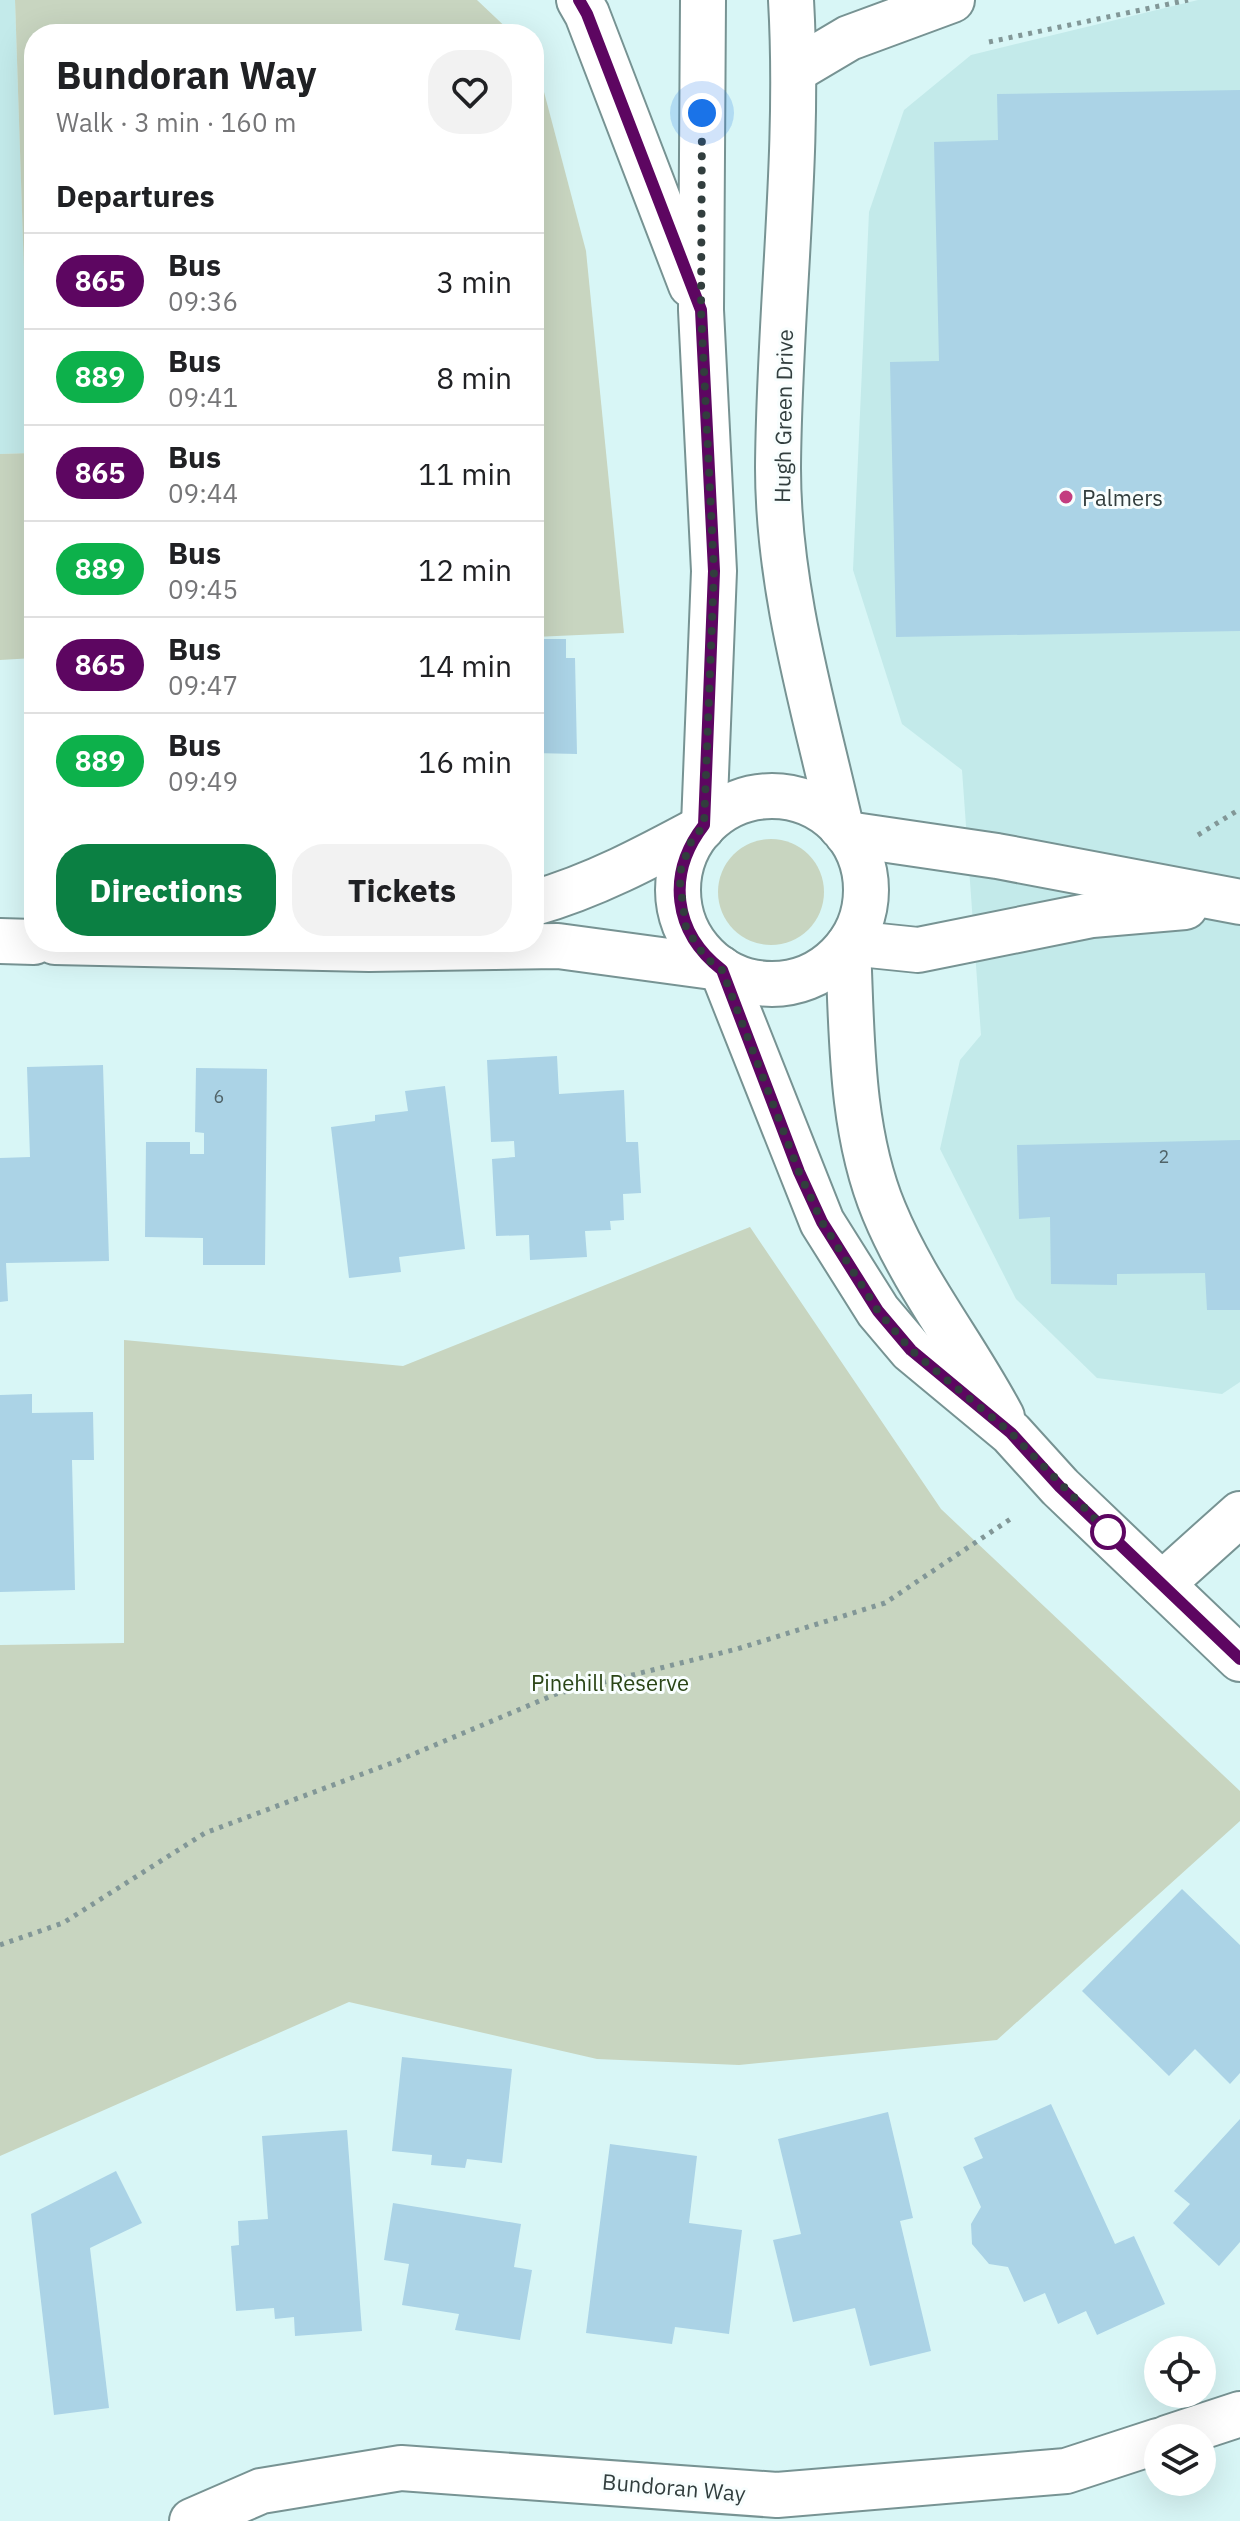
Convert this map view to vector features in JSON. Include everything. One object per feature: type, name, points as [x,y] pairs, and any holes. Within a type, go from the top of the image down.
[{"type":"main road","points":[[579,0],[701,310]]},
{"type":"main road","points":[[703,0],[701,310],[714,571],[703,826],[691,842],[679,875],[681,910],[695,943],[721,969],[799,1172],[822,1222],[852,1271],[911,1350],[1011,1433],[1060,1487],[1240,1659]]},
{"type":"main road","name":"Hugh Green Drive","points":[[791,0],[795,70],[778,470],[783,558],[785,587],[844,830]]},
{"type":"main road","points":[[795,70],[849,38],[952,0]]},
{"type":"main road","points":[[544,900],[572,892],[640,862],[703,826],[732,805],[782,797],[814,806],[844,830],[861,860],[866,888],[862,917],[849,945],[825,968],[782,984],[751,981],[721,969],[544,946]]},
{"type":"main road","points":[[844,830],[1238,902]]},
{"type":"main road","points":[[849,945],[918,950],[1092,915],[1238,902]]},
{"type":"main road","points":[[0,941],[24,942]]},
{"type":"main road","points":[[849,945],[854,1067],[861,1123],[883,1208],[905,1256],[981,1376],[1011,1433]]},
{"type":"main road","points":[[1162,1584],[1240,1514]]},
{"type":"main road","points":[[1210,2424],[1240,2414]]},
{"type":"main road","name":"Bundoran Way","points":[[192,2521],[261,2491],[401,2468],[777,2495],[1066,2471],[1144,2446]]},
{"type":"path","points":[[980,45],[1188,0]]},
{"type":"path","points":[[1198,835],[1240,809]]},
{"type":"path","points":[[0,1945],[63,1923],[205,1833],[397,1761],[556,1694],[737,1649],[885,1603],[1060,1487]]},
{"type":"shaded area","points":[[0,0],[15,0],[24,272],[24,453],[0,454]]},
{"type":"shaded area","points":[[1198,0],[1240,0],[1240,1382],[1222,1394],[1097,1378],[1016,1299],[940,1149],[960,1060],[981,1035],[962,770],[902,724],[853,570],[869,212],[904,110],[971,55]]},
{"type":"green space","points":[[15,0],[477,0],[502,24],[24,24],[24,272]]},
{"type":"green space","points":[[544,92],[586,251],[624,633],[544,637]]},
{"type":"green space","points":[[24,453],[24,659],[0,660],[0,454]]},
{"type":"green space","points":[[771,839],[791,843],[809,854],[820,872],[824,892],[820,912],[809,930],[791,941],[771,945],[751,941],[733,930],[722,912],[718,892],[722,872],[733,854],[751,843]]},
{"type":"green space","name":"Pinehill Reserve","points":[[750,1227],[941,1509],[1240,1791],[1240,1821],[997,2040],[739,2065],[597,2059],[349,2002],[0,2156],[0,1645],[124,1643],[124,1340],[403,1366]]},
{"type":"building","name":"Palmers","points":[[1240,90],[1240,631],[896,637],[890,362],[939,361],[934,142],[998,140],[997,94]]},
{"type":"building","points":[[544,639],[566,639],[566,658],[575,658],[577,754],[544,753]]},
{"type":"building","points":[[557,1056],[559,1094],[624,1090],[626,1142],[638,1142],[641,1193],[623,1194],[624,1220],[610,1221],[611,1230],[585,1231],[587,1257],[530,1260],[529,1235],[496,1236],[492,1159],[515,1157],[514,1141],[491,1142],[487,1060]]},
{"type":"building","points":[[103,1065],[109,1261],[6,1263],[8,1301],[0,1302],[0,1158],[30,1157],[27,1067]]},
{"type":"building","points":[[196,1068],[267,1069],[265,1265],[203,1265],[203,1238],[145,1237],[146,1142],[190,1142],[190,1154],[204,1154],[204,1133],[195,1132]]},
{"type":"building","points":[[445,1086],[465,1249],[399,1257],[401,1272],[349,1278],[331,1127],[375,1121],[375,1115],[408,1111],[405,1091]]},
{"type":"building","points":[[1240,1140],[1240,1310],[1207,1310],[1205,1273],[1117,1274],[1117,1285],[1051,1284],[1050,1217],[1019,1219],[1017,1145]]},
{"type":"building","points":[[32,1394],[32,1413],[93,1412],[94,1460],[72,1460],[75,1590],[0,1592],[0,1395]]},
{"type":"building","points":[[1182,1889],[1240,1945],[1240,2073],[1230,2084],[1195,2049],[1169,2076],[1082,1991]]},
{"type":"building","points":[[402,2057],[512,2069],[502,2163],[467,2159],[465,2168],[431,2165],[432,2155],[392,2151]]},
{"type":"building","points":[[1051,2104],[1115,2244],[1134,2236],[1165,2304],[1097,2335],[1086,2311],[1058,2324],[1045,2293],[1024,2302],[1008,2267],[989,2264],[972,2244],[971,2224],[981,2207],[963,2167],[983,2158],[974,2138]]},
{"type":"building","points":[[888,2112],[913,2218],[900,2221],[931,2351],[870,2366],[855,2308],[793,2322],[773,2240],[801,2234],[778,2139]]},
{"type":"building","points":[[1240,2119],[1240,2242],[1219,2266],[1173,2223],[1190,2204],[1174,2191]]},
{"type":"building","points":[[347,2130],[362,2331],[295,2336],[294,2317],[275,2319],[274,2308],[236,2311],[231,2246],[239,2245],[238,2221],[268,2219],[262,2136]]},
{"type":"building","points":[[610,2144],[697,2156],[689,2223],[742,2230],[729,2334],[675,2327],[672,2344],[586,2333]]},
{"type":"building","points":[[116,2171],[142,2223],[90,2248],[109,2408],[54,2415],[31,2214]]},
{"type":"building","points":[[393,2203],[521,2224],[514,2267],[532,2270],[520,2340],[455,2330],[459,2314],[402,2305],[409,2264],[384,2260]]},
{"type":"bus line","name":"865","points":[[579,0],[701,310],[714,571],[704,825],[691,842],[679,875],[681,910],[686,928],[705,957],[722,970],[799,1172],[822,1222],[878,1311],[911,1350],[953,1388],[1011,1433],[1060,1487],[1240,1659]]},
{"type":"place","name":"Palmers","points":[[1066,497]]},
{"type":"route","points":[[702,113],[701,310],[714,571],[704,825],[691,842],[679,875],[681,910],[686,928],[705,957],[722,970],[799,1172],[822,1222],[878,1311],[911,1350],[953,1388],[1011,1433],[1060,1487],[1108,1532]]}]
